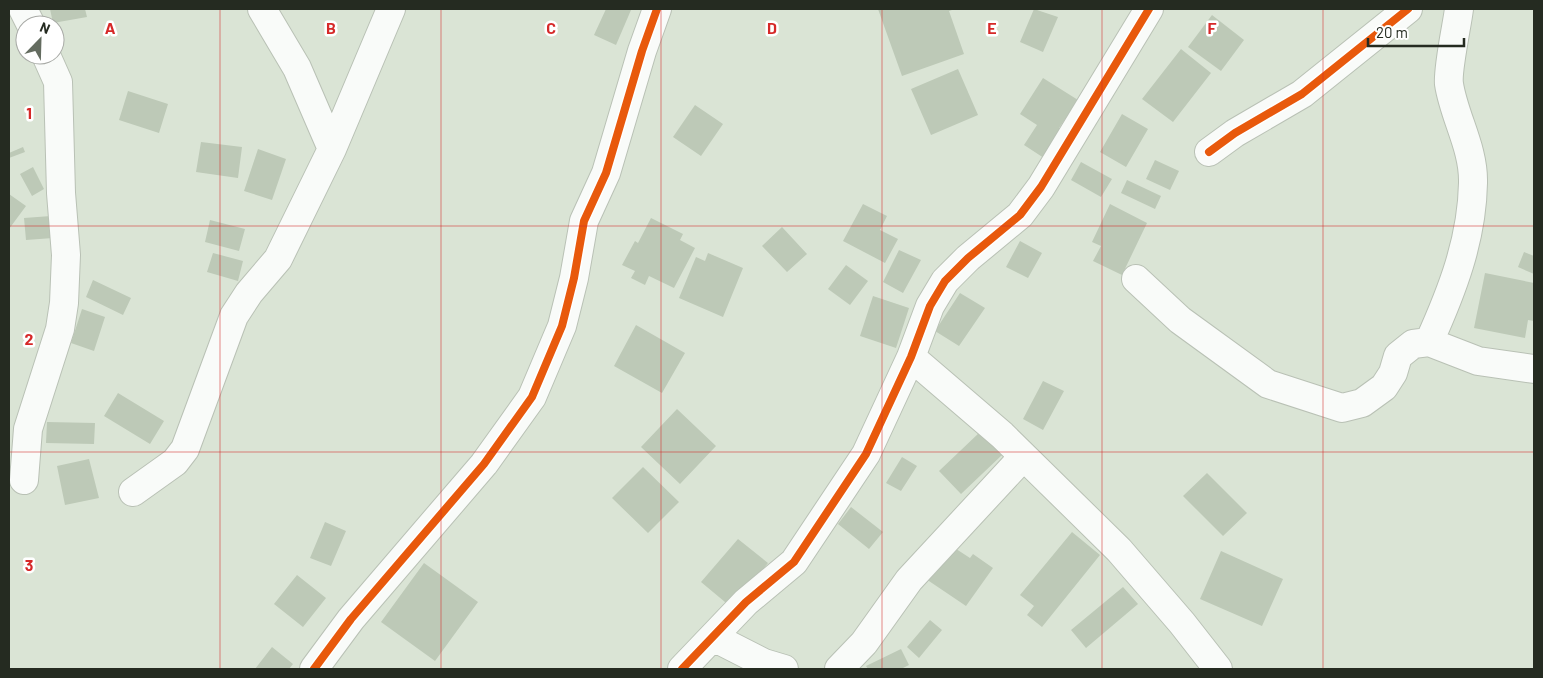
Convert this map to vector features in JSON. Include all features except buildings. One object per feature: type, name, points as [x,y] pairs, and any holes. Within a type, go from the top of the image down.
[{"type":"street","points":[[262,9],[297,68],[332,149]]},
{"type":"street","points":[[133,492],[175,462],[185,449],[234,316],[249,293],[278,259],[332,149],[391,9]]},
{"type":"street","points":[[314,669],[351,619],[484,464],[532,397],[562,326],[574,278],[584,221],[606,172],[657,9]]},
{"type":"street","points":[[682,669],[746,602],[794,562],[866,454],[911,357],[930,306],[945,281],[974,252],[1020,215],[1041,187],[1149,9]]},
{"type":"street","points":[[1209,152],[1235,134],[1302,94],[1408,9]]},
{"type":"street","points":[[1429,342],[1452,289],[1468,239],[1474,181],[1464,133],[1448,82],[1460,9]]},
{"type":"street","points":[[24,480],[28,429],[60,329],[64,303],[66,255],[61,193],[58,82],[50,65]]},
{"type":"street","points":[[1136,279],[1180,320],[1268,384],[1342,408],[1362,403],[1384,387],[1393,373],[1398,356],[1413,344],[1429,342],[1478,361],[1534,369]]},
{"type":"street","points":[[911,357],[1002,434],[1023,457],[1119,550],[1182,622],[1218,669]]},
{"type":"street","points":[[839,669],[864,643],[909,580],[1023,457]]},
{"type":"street","points":[[713,637],[764,663],[784,669]]},
{"type":"cycle path","points":[[314,669],[351,619],[484,464],[532,397],[562,326],[574,278],[584,221],[606,173],[642,51],[657,9]]},
{"type":"cycle path","points":[[682,669],[746,602],[794,562],[866,454],[911,357],[930,306],[945,281],[968,258],[1020,215],[1041,187],[1149,9]]},
{"type":"cycle path","points":[[1209,152],[1235,133],[1302,94],[1408,9]]}]
